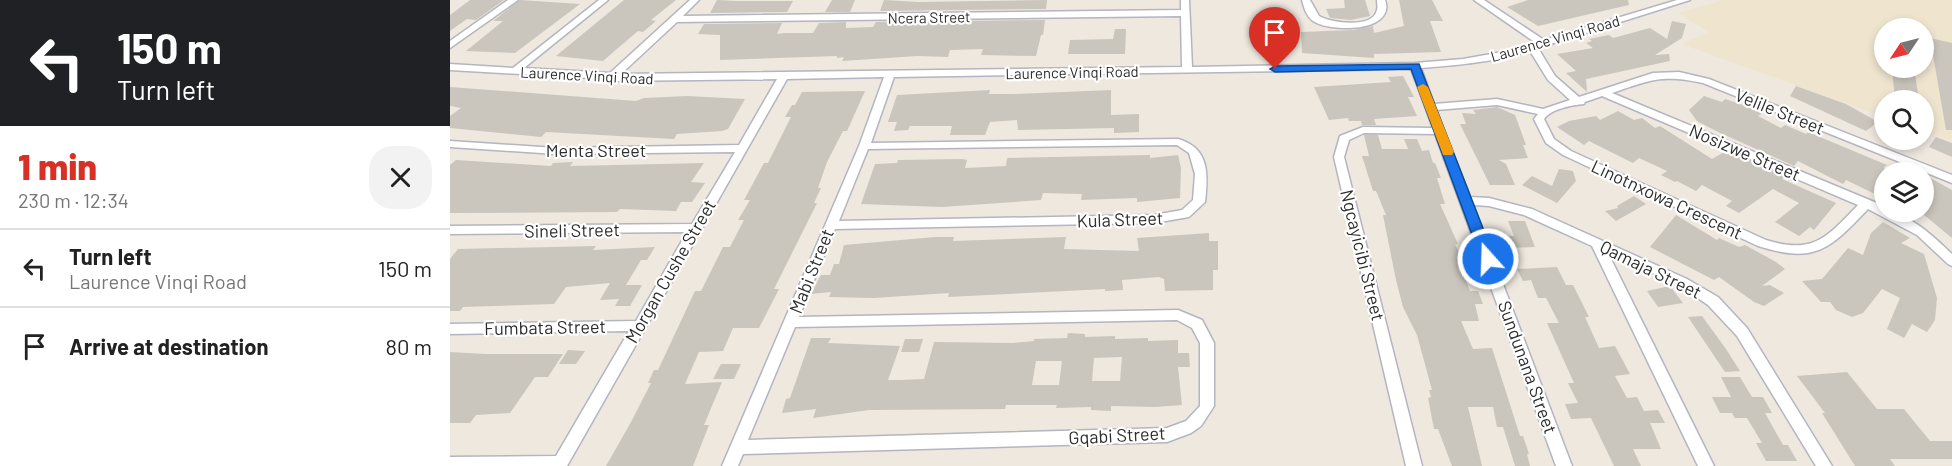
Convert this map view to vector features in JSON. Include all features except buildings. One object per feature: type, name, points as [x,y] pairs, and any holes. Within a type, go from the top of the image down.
[{"type":"street","points":[[450,45],[514,0]]},
{"type":"street","points":[[514,72],[604,0]]},
{"type":"street","points":[[611,78],[695,0]]},
{"type":"street","points":[[1185,0],[1187,70]]},
{"type":"street","points":[[1306,0],[1308,8],[1318,20],[1333,24],[1358,24],[1375,21],[1380,17],[1383,7],[1381,0]]},
{"type":"street","points":[[1481,2],[1497,0]]},
{"type":"street","name":"Laurence Vinqi Road","points":[[450,67],[611,78],[1415,66],[1463,62],[1537,45],[1686,0]]},
{"type":"street","points":[[1481,2],[1537,45],[1550,76],[1566,93],[1580,102]]},
{"type":"street","name":"Ncera Street","points":[[674,20],[1185,13]]},
{"type":"street","name":"Sundunana Street","points":[[1415,66],[1564,466]]},
{"type":"street","name":"Mabi Street","points":[[730,466],[864,146],[890,75]]},
{"type":"street","name":"Velile Street","points":[[1606,94],[1660,75],[1695,78],[1952,179]]},
{"type":"street","name":"Morgan Cushe Street","points":[[560,464],[783,77]]},
{"type":"street","points":[[1431,107],[1497,102],[1544,112],[1606,94]]},
{"type":"street","name":"Nosizwe Street","points":[[1606,94],[1874,207]]},
{"type":"street","name":"Linotnxowa Crescent","points":[[1544,112],[1539,119],[1545,134],[1567,153],[1781,250],[1796,252],[1814,249],[1838,233],[1867,204]]},
{"type":"street","name":"Ngcayicibi Street","points":[[1414,466],[1339,157],[1344,138],[1357,131],[1439,131]]},
{"type":"street","name":"Kula Street","points":[[830,225],[1154,219],[1185,214],[1199,202],[1198,156],[1192,147],[1178,142],[864,146]]},
{"type":"street","name":"Menta Street","points":[[450,144],[565,151],[741,148]]},
{"type":"street","name":"Qamaja Street","points":[[1467,201],[1489,202],[1528,212],[1683,282],[1713,301],[1731,318],[1824,466]]},
{"type":"street","name":"Nosizwe Street","points":[[1903,222],[1921,232],[1952,261]]},
{"type":"street","name":"Sineli Street","points":[[450,230],[695,228]]},
{"type":"street","points":[[1596,242],[1706,466]]},
{"type":"street","name":"Gqabi Street","points":[[738,447],[1167,435],[1190,427],[1204,414],[1207,406],[1207,343],[1197,324],[1178,315],[791,322]]},
{"type":"street","name":"Fumbata Street","points":[[450,329],[639,326]]},
{"type":"street","points":[[450,464],[560,464]]},
{"type":"shaded area","points":[[1724,0],[1952,0],[1952,141],[1934,134],[1934,90],[1874,90],[1874,113],[1681,44],[1708,32],[1678,13]]},
{"type":"slow traffic","points":[[1423,87],[1448,152]]},
{"type":"route","points":[[1275,69],[1415,66],[1488,259]]}]
